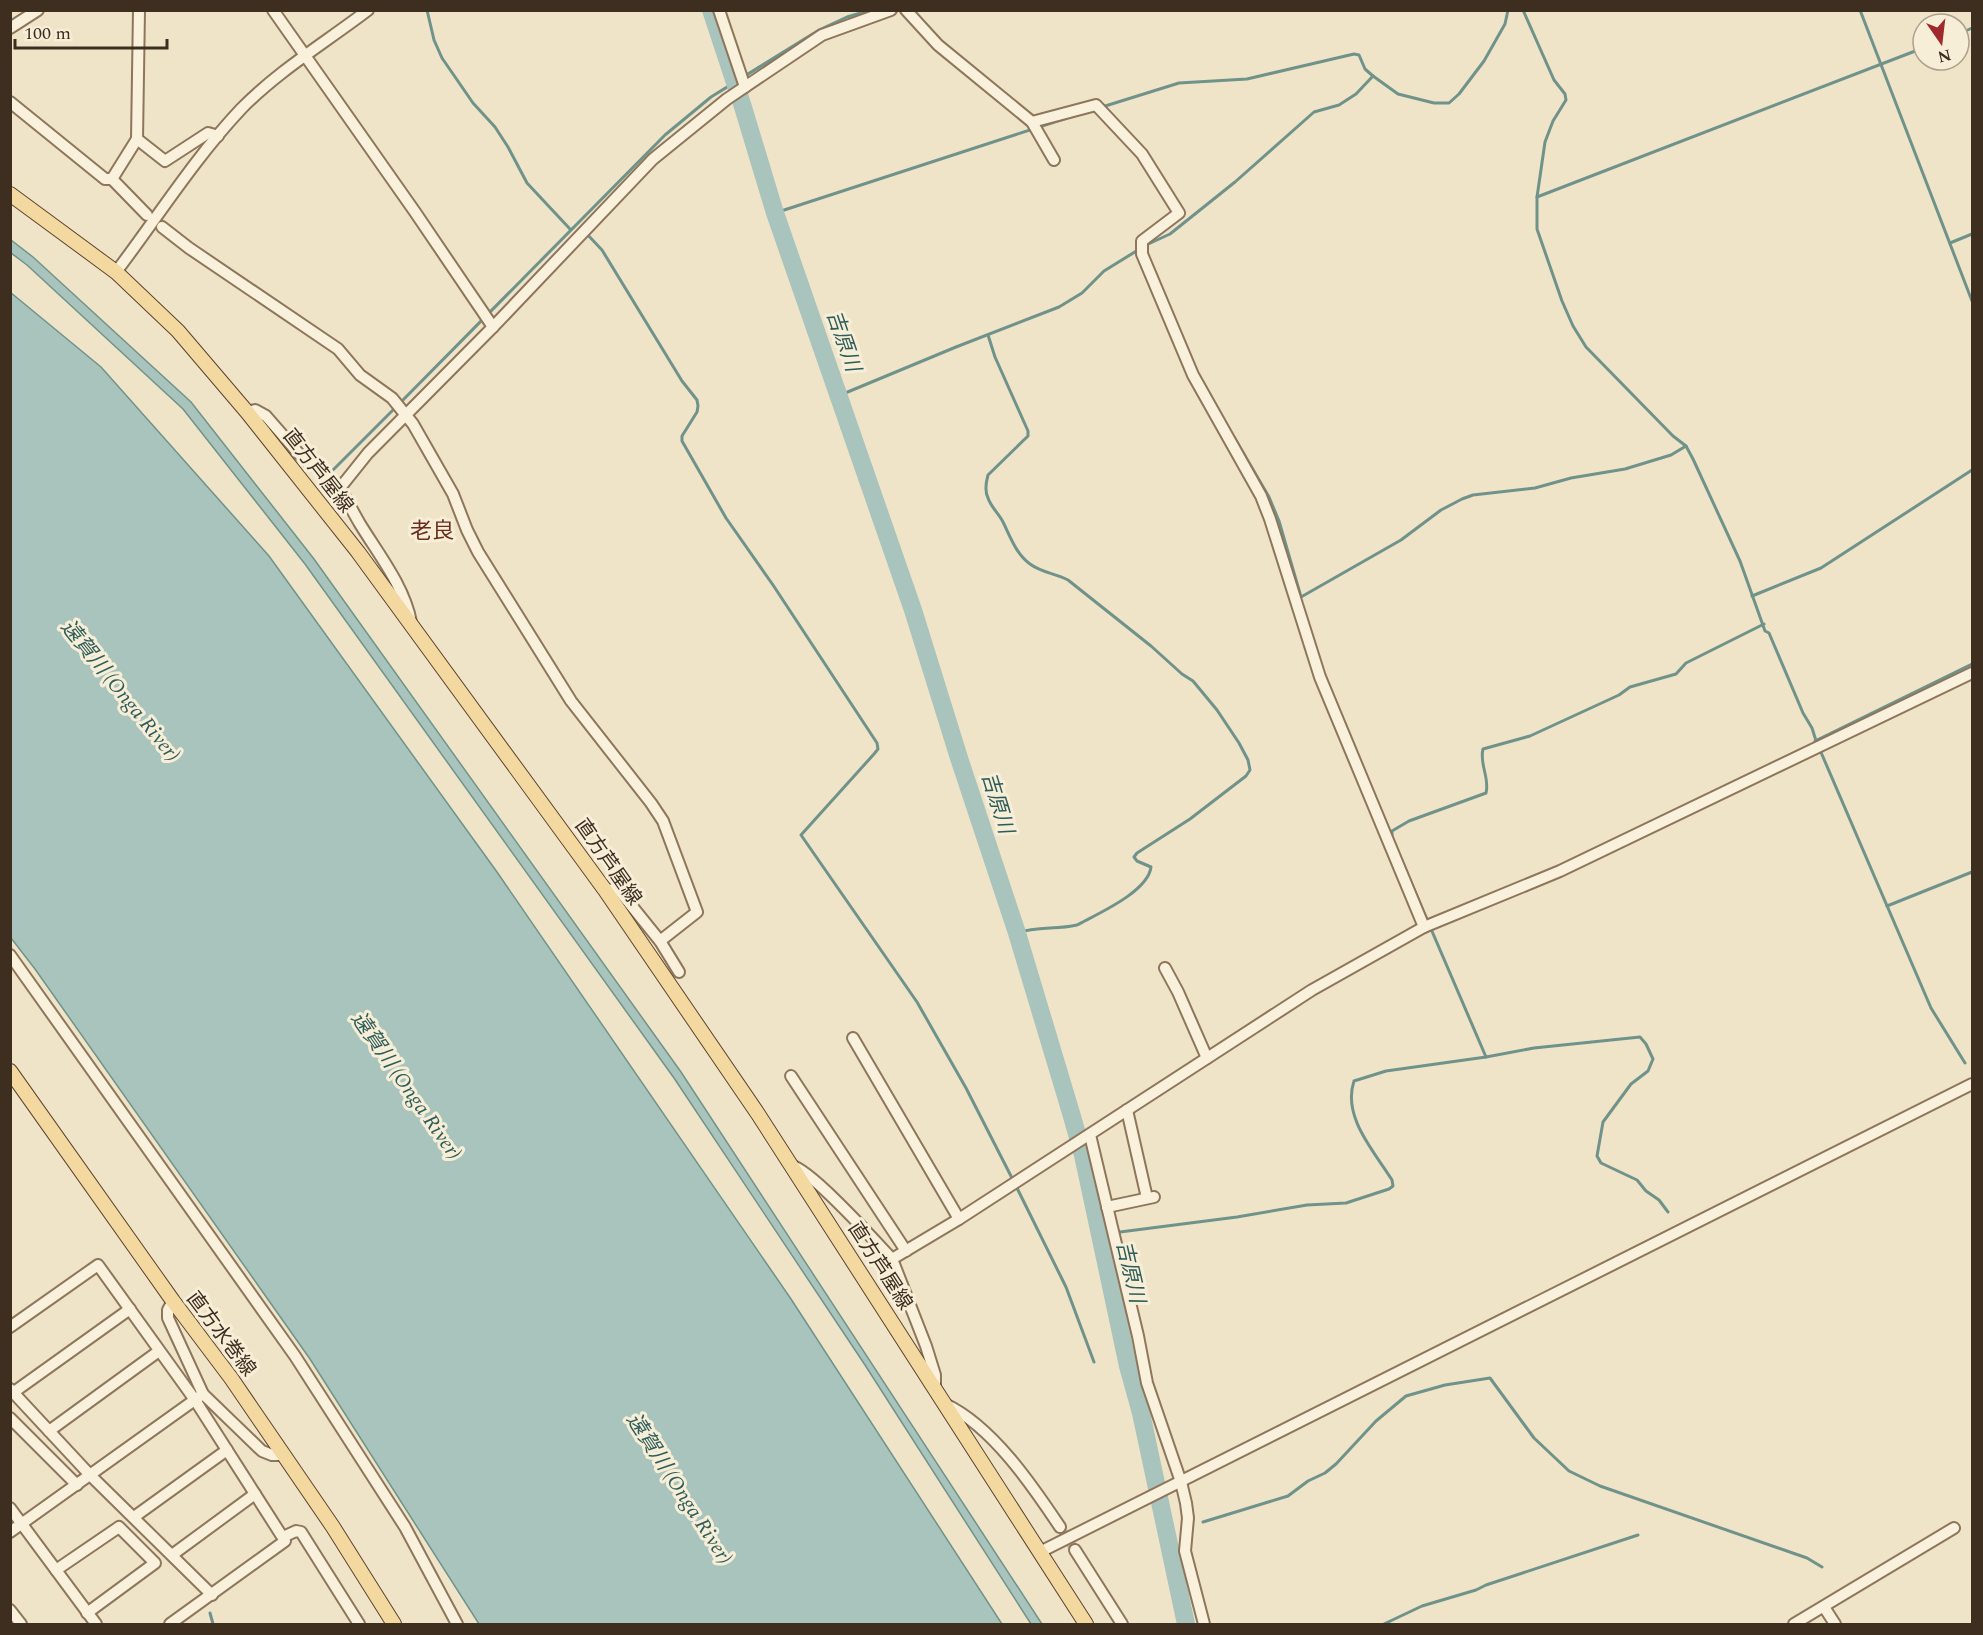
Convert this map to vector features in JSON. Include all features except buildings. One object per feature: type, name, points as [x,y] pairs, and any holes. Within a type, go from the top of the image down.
[{"type":"main road","name":"直方芦屋線","points":[[10,194],[116,272],[178,331],[247,412],[358,552],[605,890],[792,1166],[1086,1624]]},
{"type":"main road","name":"直方水巻線","points":[[10,1071],[173,1301],[231,1378],[333,1527],[394,1624]]},
{"type":"street","points":[[10,28],[38,10]]},
{"type":"street","points":[[112,179],[137,139],[139,10]]},
{"type":"street","points":[[273,10],[493,327]]},
{"type":"street","points":[[116,272],[188,173],[243,108],[271,82],[368,10]]},
{"type":"street","points":[[719,10],[745,87]]},
{"type":"street","points":[[340,488],[368,453],[406,413],[493,327],[653,159],[727,99],[822,35],[891,10]]},
{"type":"street","points":[[906,10],[938,45],[1032,122],[1054,160]]},
{"type":"street","points":[[10,102],[105,179],[112,179],[147,215]]},
{"type":"street","points":[[1032,122],[1096,105],[1142,154],[1179,213],[1143,241],[1142,254],[1193,375],[1223,426],[1267,511],[1320,677],[1424,927]]},
{"type":"street","points":[[137,139],[165,161],[208,133],[218,136]]},
{"type":"street","points":[[162,227],[189,248],[338,349],[360,375],[392,398],[406,413],[453,494],[478,552],[571,701],[663,821],[697,912],[660,941]]},
{"type":"street","points":[[247,412],[255,410],[266,416],[301,456],[321,470],[340,488],[360,525],[386,563],[408,608],[411,623]]},
{"type":"street","points":[[892,1259],[959,1219],[1312,990],[1424,927],[1560,871],[1972,673]]},
{"type":"street","points":[[605,890],[618,889],[660,941],[679,972]]},
{"type":"street","points":[[10,955],[295,1356],[405,1527],[457,1624]]},
{"type":"street","points":[[1165,968],[1207,1058]]},
{"type":"street","points":[[853,1038],[959,1219]]},
{"type":"street","points":[[791,1076],[906,1251]]},
{"type":"street","points":[[1040,1551],[1972,1084]]},
{"type":"street","points":[[1107,1207],[1150,1198],[1127,1110]]},
{"type":"street","points":[[1090,1135],[1138,1335],[1147,1383],[1188,1518],[1185,1551],[1204,1624]]},
{"type":"street","points":[[792,1166],[798,1167],[813,1180],[892,1259],[929,1356],[935,1375],[935,1388]]},
{"type":"street","points":[[10,1327],[98,1264],[159,1351],[199,1397],[262,1450],[272,1455],[283,1455]]},
{"type":"street","points":[[170,1624],[285,1541],[227,1450],[199,1397],[168,1318],[168,1310],[173,1301]]},
{"type":"street","points":[[130,1308],[12,1390],[90,1475],[212,1595]]},
{"type":"street","points":[[50,1431],[159,1351]]},
{"type":"street","points":[[10,1532],[199,1397]]},
{"type":"street","points":[[945,1404],[974,1421],[1017,1467],[1060,1527]]},
{"type":"street","points":[[10,1418],[77,1485]]},
{"type":"street","points":[[134,1518],[227,1450]]},
{"type":"street","points":[[172,1555],[255,1494]]},
{"type":"street","points":[[10,1508],[96,1624]]},
{"type":"street","points":[[56,1570],[119,1527],[154,1563],[87,1613]]},
{"type":"street","points":[[1794,1624],[1954,1528]]},
{"type":"street","points":[[283,1538],[296,1531],[301,1532],[359,1624]]},
{"type":"street","points":[[1075,1550],[1122,1624]]},
{"type":"street","points":[[1824,1607],[1835,1624]]},
{"type":"street","points":[[10,1611],[21,1624]]},
{"type":"water","points":[[11,240],[33,257],[191,402],[314,559],[681,1072],[1042,1624],[1031,1624],[865,1365],[674,1078],[305,564],[183,409],[27,265],[11,253]]},
{"type":"water","name":"遠賀川 (Onga River)","points":[[10,292],[101,367],[269,556],[497,872],[791,1299],[1002,1624],[479,1624],[310,1359],[11,938]]},
{"type":"waterway","points":[[427,10],[434,40],[442,58],[473,103],[495,127],[527,183],[570,229]]},
{"type":"waterway","name":"吉原川","points":[[711,10],[775,213],[913,610],[1017,933],[1071,1113],[1083,1155],[1186,1624]]},
{"type":"waterway","points":[[400,403],[665,135],[711,97],[819,30],[847,17],[871,10]]},
{"type":"waterway","points":[[1144,246],[1170,234],[1235,182],[1314,112],[1339,105],[1356,94],[1373,76],[1398,94],[1434,103],[1449,103],[1459,94],[1484,61],[1505,24],[1508,10]]},
{"type":"waterway","points":[[1523,10],[1554,80],[1565,94],[1566,100],[1553,121],[1545,142],[1537,197],[1537,229],[1562,301],[1573,326],[1586,347],[1673,436],[1686,446],[1740,561],[1765,631],[1769,633],[1817,744]]},
{"type":"waterway","points":[[1860,10],[1972,301]]},
{"type":"waterway","points":[[1537,197],[1911,53]]},
{"type":"waterway","points":[[1102,107],[1179,83],[1247,79],[1354,54],[1359,55],[1365,69],[1373,76]]},
{"type":"waterway","points":[[1039,127],[1067,118]]},
{"type":"waterway","points":[[775,213],[1033,129]]},
{"type":"waterway","points":[[586,233],[602,250],[682,381],[697,400],[697,412],[682,436],[682,441],[726,518],[877,743],[878,749],[874,754],[801,835],[917,1002],[966,1088],[1013,1180]]},
{"type":"waterway","points":[[1950,243],[1972,234]]},
{"type":"waterway","points":[[838,396],[1059,307],[1082,293],[1104,271],[1138,250]]},
{"type":"waterway","points":[[988,335],[995,357],[1028,431],[1028,436],[988,475],[986,484],[989,501],[1017,550],[1035,567],[1068,580],[1193,681],[1217,710],[1239,743],[1248,760],[1250,770],[1246,776],[1190,819],[1137,853],[1134,857],[1137,861],[1151,867],[1148,876],[1132,893],[1077,925],[1017,933]]},
{"type":"waterway","points":[[333,470],[396,407]]},
{"type":"waterway","points":[[1234,437],[1269,497],[1279,521],[1301,597],[1401,540],[1441,510],[1462,499],[1473,495],[1535,488],[1571,478],[1625,469],[1671,455],[1686,446]]},
{"type":"waterway","points":[[1752,596],[1821,568],[1972,470]]},
{"type":"waterway","points":[[1392,838],[1392,831],[1409,821],[1486,793],[1483,749],[1530,736],[1619,695],[1630,687],[1676,674],[1686,663],[1764,624]]},
{"type":"waterway","points":[[1815,741],[1972,664]]},
{"type":"waterway","points":[[1820,750],[1931,1008],[1965,1063]]},
{"type":"waterway","points":[[1404,866],[1486,1057]]},
{"type":"waterway","points":[[1887,906],[1972,872]]},
{"type":"waterway","points":[[1120,1232],[1237,1217],[1307,1205],[1346,1203],[1389,1189],[1393,1186],[1392,1180],[1362,1133],[1352,1108],[1351,1094],[1354,1081],[1386,1071],[1534,1048],[1640,1037],[1653,1059],[1648,1071],[1631,1084],[1603,1122],[1597,1156],[1601,1163],[1637,1180],[1646,1191],[1659,1200],[1668,1212]]},
{"type":"waterway","points":[[1016,1186],[1066,1287],[1094,1362]]},
{"type":"waterway","points":[[1203,1522],[1288,1496],[1336,1464],[1376,1421],[1406,1396],[1445,1385],[1490,1378],[1534,1438],[1569,1471],[1600,1486],[1807,1558],[1822,1567]]},
{"type":"waterway","name":"吉原川","points":[[1166,1533],[1173,1531]]},
{"type":"waterway","points":[[1384,1624],[1422,1606],[1638,1535]]},
{"type":"waterway","points":[[210,1613],[213,1624]]},
{"type":"tunnel","points":[[1060,1527],[1075,1550]]},
{"type":"district","name":"老良","points":[[432,531]]}]
